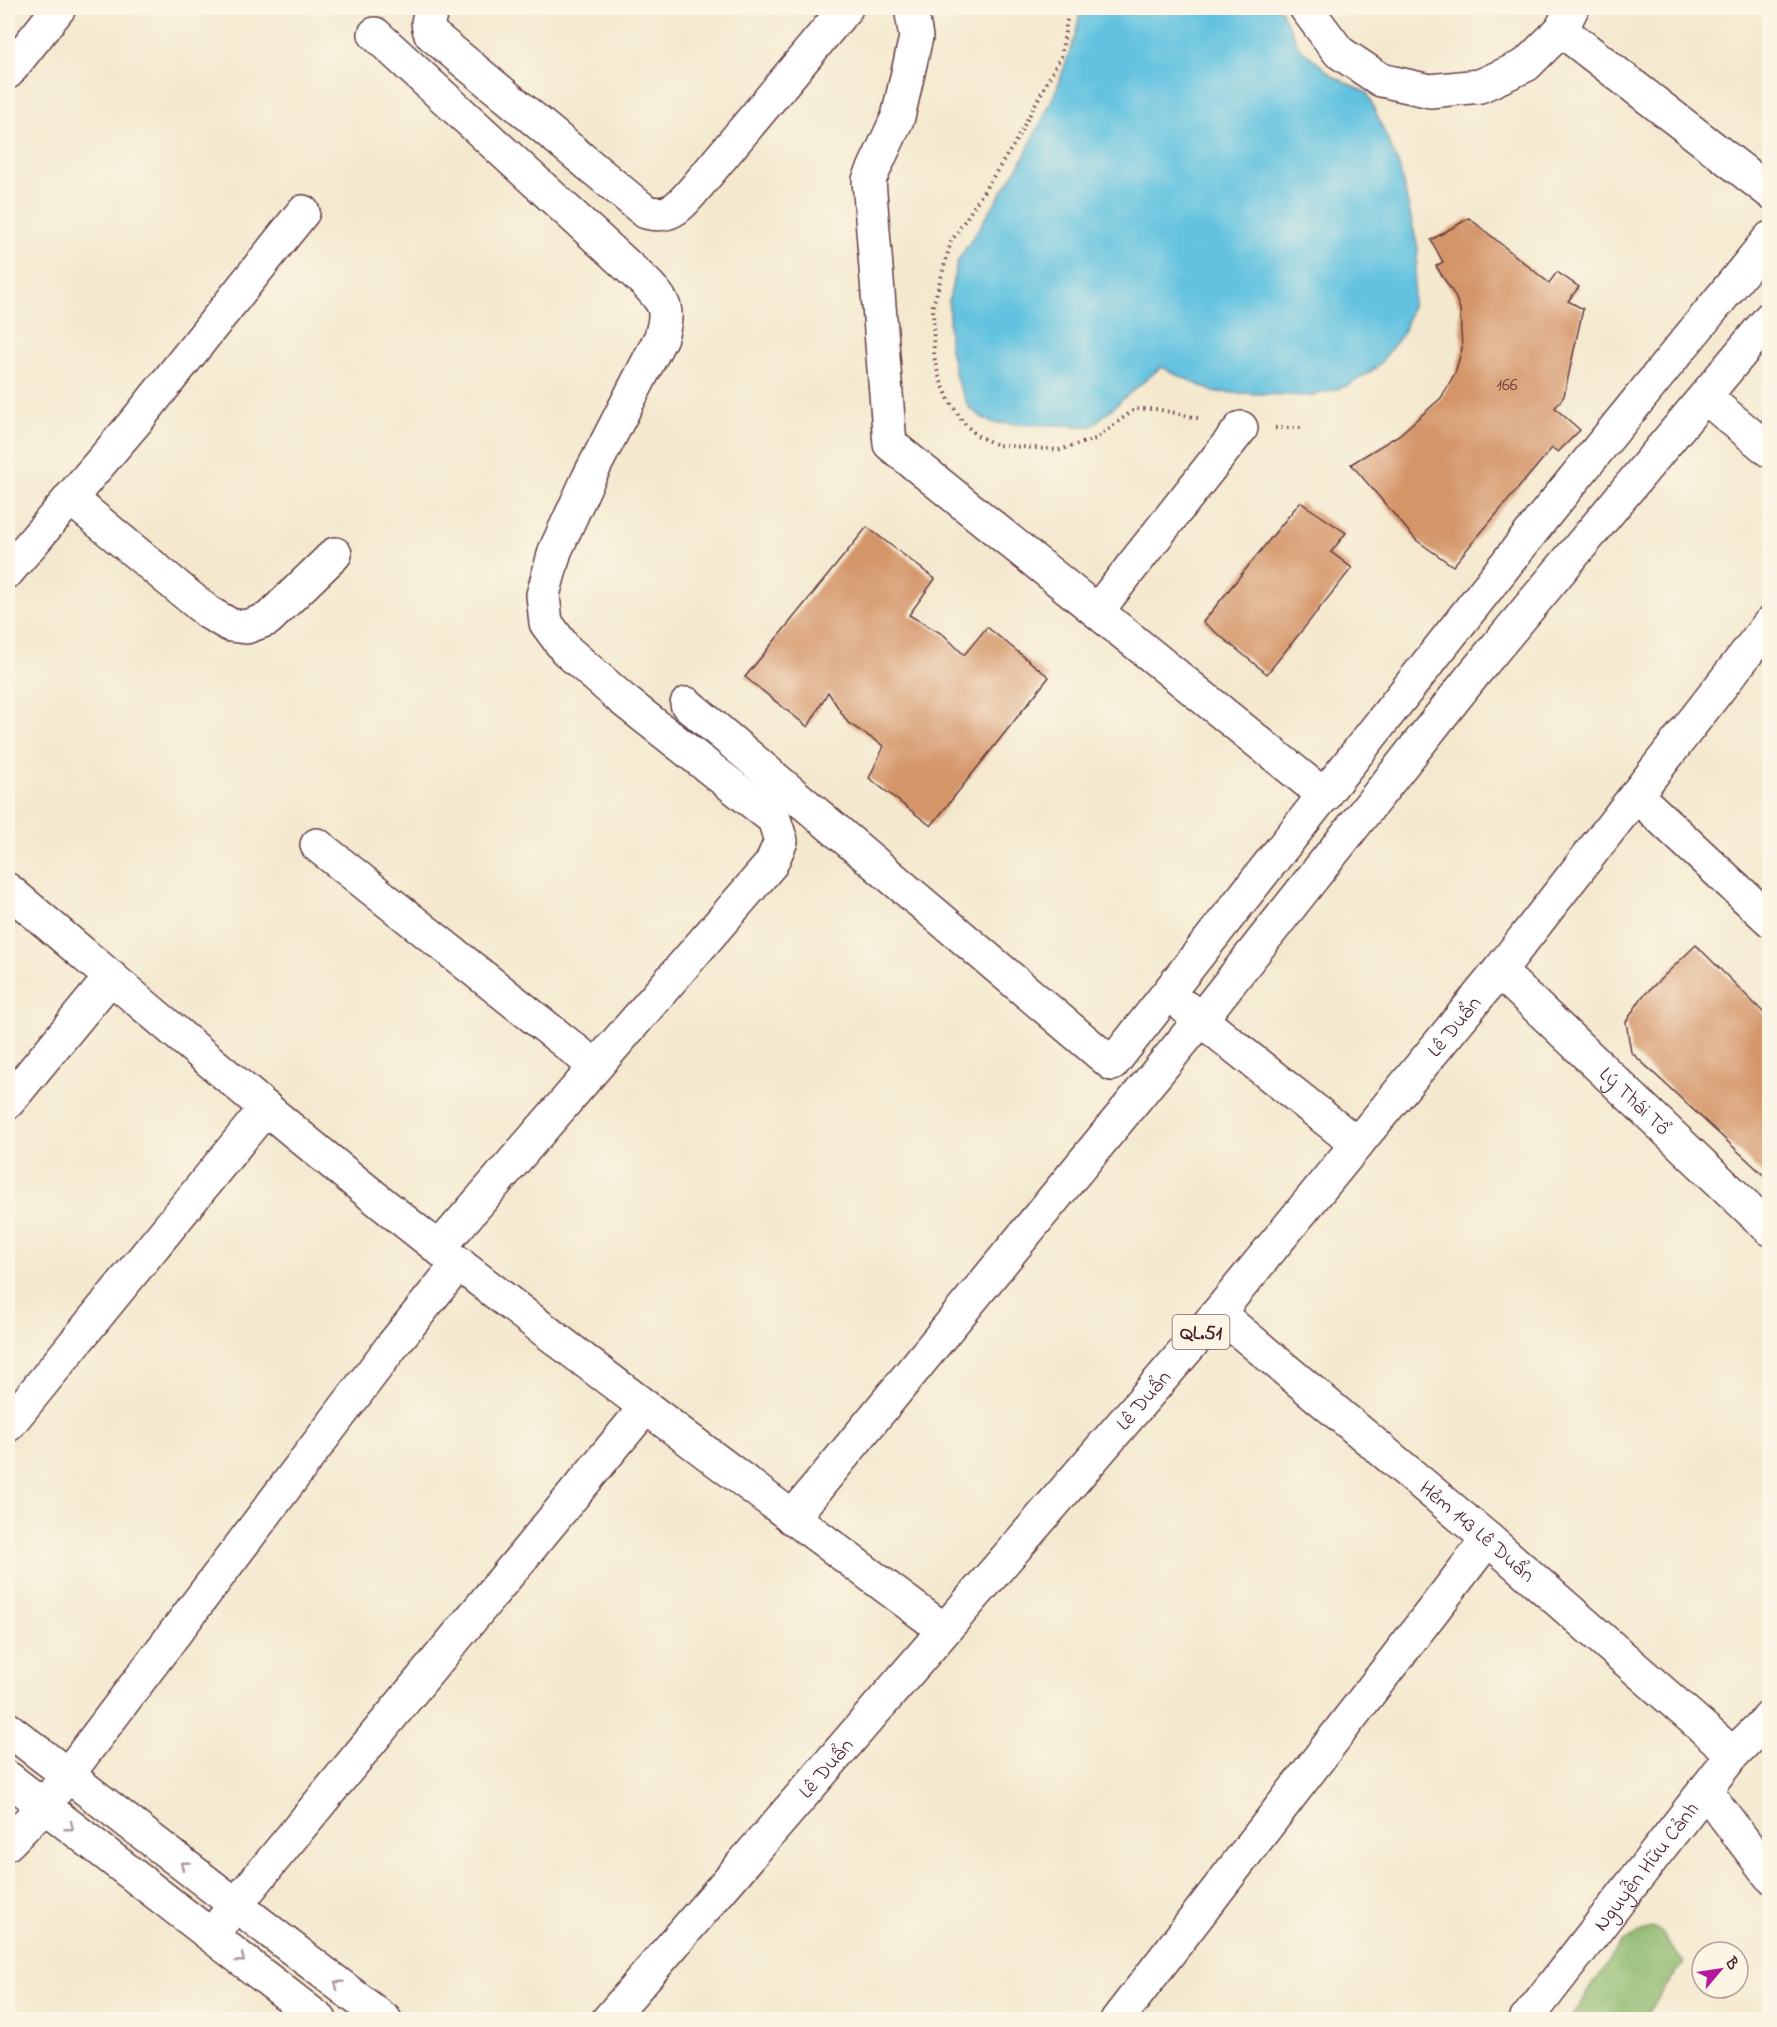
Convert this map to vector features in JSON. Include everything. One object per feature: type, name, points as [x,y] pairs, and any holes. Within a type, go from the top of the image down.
[{"type":"street","points":[[8,72],[58,8]]},
{"type":"street","points":[[434,8],[428,18],[427,26],[431,34],[646,212],[658,215],[671,212],[679,207],[846,8]]},
{"type":"street","points":[[911,8],[916,37],[898,117],[869,180],[890,444],[1325,795]]},
{"type":"street","points":[[1306,8],[1339,52],[1381,80],[1430,91],[1480,86],[1526,64],[1567,19],[1770,192]]},
{"type":"street","points":[[8,1843],[44,1806],[385,1356],[449,1256],[595,1066],[771,864],[781,841],[774,819],[622,699],[566,650],[546,623],[543,595],[555,551],[589,477],[661,337],[667,318],[662,300],[375,34]]},
{"type":"street","points":[[8,571],[18,538],[70,498],[137,420],[303,212]]},
{"type":"street","points":[[687,704],[1112,1064],[1545,516],[1770,238]]},
{"type":"street","points":[[792,1518],[1201,1019],[1473,675],[1770,318]]},
{"type":"street","points":[[1705,397],[1770,451]]},
{"type":"street","points":[[1097,611],[1241,428]]},
{"type":"street","points":[[70,498],[209,613],[230,625],[246,627],[268,620],[334,554]]},
{"type":"street","name":"Lê Duẩn","points":[[608,2019],[1218,1313],[1499,970],[1770,623]]},
{"type":"street","points":[[1440,648],[1473,675]]},
{"type":"street","points":[[1636,795],[1770,920]]},
{"type":"street","points":[[317,845],[595,1066]]},
{"type":"street","points":[[8,890],[266,1108],[449,1256],[645,1408],[943,1629]]},
{"type":"street","name":"Lý Thái Tổ","points":[[1499,970],[1770,1229]]},
{"type":"street","points":[[8,1102],[111,977]]},
{"type":"street","points":[[1168,995],[1357,1144]]},
{"type":"street","points":[[8,1425],[266,1108]]},
{"type":"street","name":"Hẻm 143 Lê Duẩn","points":[[1218,1313],[1488,1539],[1733,1754]]},
{"type":"street","points":[[211,1935],[645,1408]]},
{"type":"street","points":[[1117,2019],[1488,1539]]},
{"type":"street","name":"Nguyễn Hữu Cảnh","points":[[1526,2019],[1733,1754],[1770,1717]]},
{"type":"street","points":[[8,1729],[385,2019]]},
{"type":"street","points":[[8,1778],[320,2019]]},
{"type":"street","points":[[1705,1790],[1770,1876]]},
{"type":"path","points":[[1069,8],[1061,56],[1013,146],[951,242],[933,306],[934,356],[938,374],[949,400],[963,422],[975,435],[997,445],[1059,450],[1095,439],[1135,409],[1157,409],[1241,428],[1301,428]]},
{"type":"green space","points":[[1652,1927],[1661,1933],[1684,1962],[1644,2019],[1570,2019],[1622,1942]]},
{"type":"water","points":[[1081,8],[1280,8],[1299,47],[1333,76],[1367,93],[1399,166],[1418,249],[1412,306],[1402,335],[1376,368],[1347,386],[1311,396],[1214,392],[1161,367],[1091,426],[994,423],[969,408],[957,381],[949,344],[949,300],[957,262],[1022,161],[1056,91],[1075,37]]},
{"type":"building","points":[[1469,218],[1549,283],[1557,272],[1579,287],[1568,301],[1583,309],[1564,396],[1555,408],[1580,430],[1558,452],[1552,448],[1453,566],[1416,540],[1351,464],[1399,435],[1441,398],[1455,373],[1462,349],[1460,309],[1455,296],[1436,266],[1443,262],[1431,240]]},
{"type":"building","points":[[1300,502],[1346,533],[1331,552],[1352,568],[1267,674],[1203,622]]},
{"type":"building","points":[[867,527],[935,579],[909,615],[944,635],[964,655],[987,627],[1049,677],[931,826],[869,778],[884,746],[848,723],[828,692],[808,727],[745,677]]},
{"type":"building","points":[[1696,945],[1770,1019],[1770,1181],[1631,1052],[1626,1022],[1642,997]]}]
